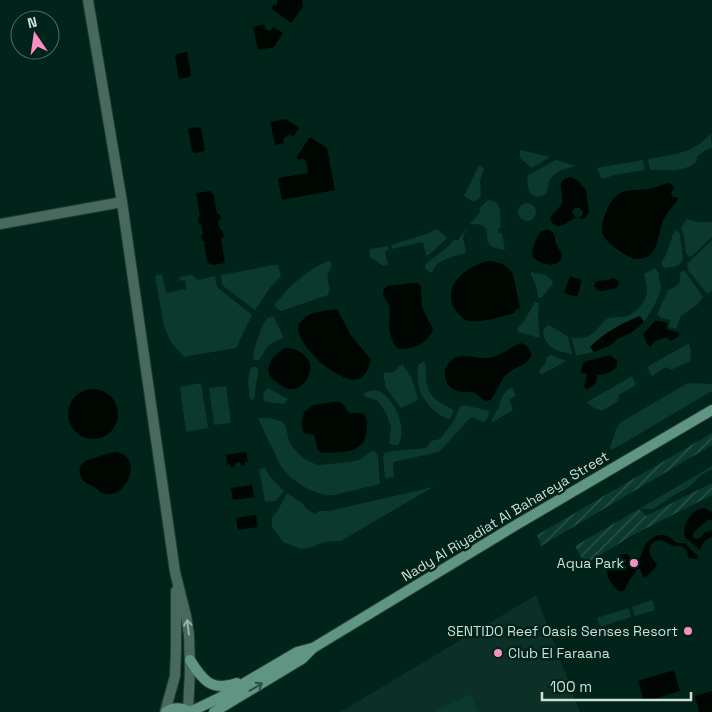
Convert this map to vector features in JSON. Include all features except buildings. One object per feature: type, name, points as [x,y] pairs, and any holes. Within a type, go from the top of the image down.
[{"type":"main road","name":"Nady Al Riyadiat Al Bahareya Street","points":[[214,712],[302,659],[313,648],[516,525],[712,410]]},
{"type":"main road","name":"Nady Al Riyadiat Al Bahareya Street","points":[[189,712],[219,698],[297,652],[313,648]]},
{"type":"main road","points":[[190,660],[209,684],[216,686],[229,686],[259,674]]},
{"type":"main road","points":[[165,712],[178,708],[189,712]]},
{"type":"street","points":[[88,0],[122,202],[175,572],[186,616],[190,660],[189,712]]},
{"type":"street","points":[[0,224],[122,202]]},
{"type":"street","points":[[165,712],[174,676],[176,650],[175,572]]},
{"type":"shaded area","points":[[278,0],[302,0],[303,7],[291,23],[271,8],[274,5],[276,6]]},
{"type":"shaded area","points":[[264,24],[265,29],[270,31],[273,27],[283,33],[274,47],[258,50],[253,27]]},
{"type":"shaded area","points":[[187,52],[191,75],[190,77],[179,79],[175,57],[177,54]]},
{"type":"shaded area","points":[[286,119],[299,128],[293,137],[290,134],[283,139],[284,143],[275,145],[270,122]]},
{"type":"shaded area","points":[[198,127],[201,129],[205,151],[194,153],[188,129]]},
{"type":"shaded area","points":[[310,137],[327,148],[335,190],[282,200],[278,178],[308,173],[306,161],[302,158],[300,160],[296,158]]},
{"type":"shaded area","points":[[571,177],[577,180],[586,190],[589,213],[585,218],[580,219],[583,211],[575,208],[572,213],[576,218],[557,226],[552,222],[551,216],[562,203],[562,181]]},
{"type":"shaded area","points":[[667,183],[675,188],[671,194],[673,197],[678,198],[664,219],[657,245],[651,254],[647,257],[632,258],[608,242],[603,235],[602,226],[607,209],[614,198],[622,192],[649,189]]},
{"type":"shaded area","points":[[210,191],[214,195],[217,214],[220,214],[221,220],[218,221],[224,237],[221,238],[225,263],[212,265],[207,262],[204,241],[202,241],[201,235],[203,234],[201,224],[199,224],[198,217],[200,217],[196,193]]},
{"type":"shaded area","points":[[546,230],[550,230],[553,233],[556,244],[562,254],[559,262],[551,265],[541,263],[534,258],[532,253],[538,236]]},
{"type":"shaded area","points":[[489,261],[503,264],[513,274],[520,308],[515,310],[515,313],[492,319],[474,321],[464,319],[459,315],[452,303],[451,294],[453,286],[472,267]]},
{"type":"shaded area","points":[[570,276],[582,280],[577,297],[564,293]]},
{"type":"shaded area","points":[[613,278],[618,280],[617,288],[602,291],[597,290],[594,286],[597,281]]},
{"type":"shaded area","points":[[418,283],[421,286],[422,307],[433,329],[428,338],[419,345],[399,349],[394,344],[390,334],[390,307],[383,292],[388,286]]},
{"type":"shaded area","points":[[337,309],[350,334],[371,360],[365,374],[359,379],[341,376],[330,370],[310,352],[299,332],[299,324],[310,314]]},
{"type":"shaded area","points":[[640,316],[644,322],[631,333],[617,339],[611,345],[594,352],[590,347],[601,337]]},
{"type":"shaded area","points":[[655,321],[668,323],[666,329],[678,332],[678,337],[670,341],[668,337],[660,339],[650,347],[643,334]]},
{"type":"shaded area","points":[[520,343],[528,348],[531,353],[530,359],[505,376],[490,400],[484,400],[472,392],[457,391],[447,383],[445,369],[452,360],[459,356],[490,358]]},
{"type":"shaded area","points":[[285,348],[299,351],[309,361],[310,373],[308,377],[300,387],[294,389],[285,388],[270,376],[269,372],[272,360]]},
{"type":"shaded area","points":[[610,355],[617,360],[617,366],[608,373],[597,375],[596,383],[586,390],[584,386],[587,374],[581,373],[583,363]]},
{"type":"shaded area","points":[[93,389],[103,391],[111,396],[116,404],[118,414],[116,424],[111,432],[103,437],[93,439],[83,437],[75,432],[70,424],[68,414],[70,404],[75,396],[83,391]]},
{"type":"shaded area","points":[[338,402],[343,404],[349,413],[361,413],[366,416],[367,431],[365,439],[352,450],[320,452],[314,435],[303,431],[304,412],[313,405]]},
{"type":"shaded area","points":[[115,452],[124,455],[129,461],[131,469],[129,477],[119,491],[111,494],[102,493],[84,481],[80,475],[80,469],[87,460]]},
{"type":"shaded area","points":[[246,452],[248,462],[245,462],[245,465],[241,466],[240,462],[235,463],[235,467],[231,468],[230,464],[227,465],[226,455]]},
{"type":"shaded area","points":[[252,485],[254,497],[233,500],[231,488]]},
{"type":"shaded area","points":[[705,508],[712,512],[712,520],[708,520],[692,536],[697,539],[705,532],[712,530],[712,537],[704,542],[700,550],[685,538],[684,533],[686,523],[692,514]]},
{"type":"shaded area","points":[[256,515],[258,527],[238,530],[236,518]]},
{"type":"shaded area","name":"Aqua Park","points":[[659,535],[669,537],[677,543],[686,543],[698,556],[697,559],[689,558],[682,546],[672,546],[661,540],[656,541],[649,551],[657,564],[656,567],[645,578],[640,569],[637,569],[624,591],[619,591],[608,577],[607,570],[609,566],[618,556],[623,554],[627,554],[635,562],[638,561],[647,542]]},
{"type":"shaded area","name":"Club El Faraana","points":[[536,595],[580,712],[340,712]]},
{"type":"shaded area","points":[[674,670],[680,691],[644,702],[638,681]]},
{"type":"shaded area","points":[[712,691],[712,712],[699,712],[695,696]]},
{"type":"green space","points":[[711,133],[712,148],[696,157],[698,159],[689,167],[677,170],[650,170],[648,159],[690,149],[705,140]]},
{"type":"green space","points":[[520,150],[550,157],[532,168],[520,158]]},
{"type":"green space","points":[[556,160],[576,166],[561,170],[553,176],[550,179],[546,194],[536,197],[530,192],[528,175]]},
{"type":"green space","points":[[643,160],[645,170],[602,179],[597,168]]},
{"type":"green space","points":[[479,165],[484,169],[480,181],[481,197],[474,202],[464,196]]},
{"type":"green space","points":[[488,200],[497,203],[499,206],[501,228],[498,229],[499,233],[502,233],[505,250],[491,246],[487,239],[487,231],[483,226],[470,224],[481,211],[479,209]]},
{"type":"green space","points":[[527,203],[533,206],[536,212],[533,218],[527,221],[521,218],[518,212],[521,206]]},
{"type":"green space","points":[[687,219],[697,222],[712,222],[712,237],[690,257],[686,254],[681,228]]},
{"type":"green space","points":[[467,228],[463,237],[465,253],[441,261],[432,273],[425,269],[427,263],[455,239],[457,241]]},
{"type":"green space","points":[[437,229],[446,239],[429,255],[426,255],[423,242],[392,249],[391,245]]},
{"type":"green space","points":[[676,230],[680,234],[683,259],[677,266],[664,268],[661,263]]},
{"type":"green space","points":[[712,240],[712,291],[707,294],[688,270],[687,264]]},
{"type":"green space","points":[[388,246],[389,250],[385,251],[388,264],[383,266],[370,257],[370,249]]},
{"type":"green space","points":[[328,261],[331,262],[332,266],[328,274],[328,295],[281,311],[276,308],[275,304],[299,279]]},
{"type":"green space","points":[[278,265],[281,276],[255,310],[222,285],[221,275]]},
{"type":"green space","points":[[655,268],[659,274],[661,289],[655,304],[644,322],[640,316],[626,322],[607,332],[590,347],[594,352],[576,355],[571,337],[587,337],[607,319],[626,316],[637,309],[647,294],[644,274]]},
{"type":"green space","points":[[684,270],[703,297],[697,305],[681,316],[676,329],[669,327],[671,320],[661,318],[657,314],[668,290],[678,284],[680,273]]},
{"type":"green space","points":[[531,272],[546,275],[552,280],[553,284],[541,298],[538,297]]},
{"type":"green space","points":[[162,274],[166,293],[186,289],[185,280],[180,281],[179,277],[192,275],[198,280],[215,276],[217,287],[252,315],[236,348],[184,357],[171,342],[164,327],[155,276]]},
{"type":"green space","points":[[535,302],[539,303],[539,338],[518,332],[517,329]]},
{"type":"green space","points":[[273,316],[284,338],[272,343],[259,360],[254,360],[253,357],[261,329],[266,320]]},
{"type":"green space","points":[[547,325],[568,336],[572,354],[562,352],[549,345],[543,331]]},
{"type":"green space","points":[[689,343],[691,351],[690,361],[671,370],[666,367],[652,376],[647,367]]},
{"type":"green space","points":[[551,355],[566,361],[541,375],[539,371],[545,364],[548,356]]},
{"type":"green space","points":[[424,361],[426,381],[430,391],[436,400],[454,410],[450,419],[436,412],[426,402],[420,391],[418,365]]},
{"type":"green space","points":[[403,365],[411,377],[418,398],[416,401],[401,408],[385,387],[383,376],[384,373],[394,372],[399,366]]},
{"type":"green space","points":[[252,367],[258,368],[258,372],[254,399],[251,400],[248,382]]},
{"type":"green space","points":[[632,376],[636,385],[619,395],[618,401],[602,411],[594,408],[587,402]]},
{"type":"green space","points":[[201,383],[208,428],[186,432],[180,387]]},
{"type":"green space","points":[[690,383],[712,384],[712,391],[612,450],[610,447],[617,427],[621,422]]},
{"type":"green space","points":[[226,386],[231,423],[214,425],[209,388]]},
{"type":"green space","points":[[512,387],[516,395],[509,400],[513,410],[491,423],[502,397]]},
{"type":"green space","points":[[268,388],[288,399],[284,404],[265,402],[264,394]]},
{"type":"green space","points":[[374,390],[381,392],[387,397],[397,413],[402,430],[398,445],[389,444],[391,427],[386,413],[378,401],[364,396],[365,392]]},
{"type":"green space","points":[[460,406],[490,411],[484,422],[471,417],[439,452],[393,462],[394,477],[385,478],[383,457],[385,453],[426,448],[431,441],[440,439],[454,421]]},
{"type":"green space","points":[[258,418],[274,419],[284,423],[289,440],[297,452],[310,462],[319,465],[359,460],[374,450],[378,456],[380,484],[334,495],[321,494],[307,488],[288,475],[281,466]]},
{"type":"green space","points":[[712,433],[712,445],[541,546],[537,535]]},
{"type":"green space","points":[[712,466],[712,469],[700,476],[688,488],[653,509],[639,509]]},
{"type":"green space","points":[[265,468],[270,477],[284,491],[276,501],[265,502],[259,469]]},
{"type":"green space","points":[[712,483],[712,495],[633,535],[585,564],[575,546],[639,509],[646,516]]},
{"type":"green space","points":[[433,487],[341,541],[325,542],[301,549],[283,542],[272,527],[272,518],[287,493],[315,514],[319,511],[329,511]]},
{"type":"green space","points":[[652,600],[655,610],[635,616],[632,607]]},
{"type":"green space","points":[[629,608],[631,617],[600,627],[597,618]]},
{"type":"green space","points":[[470,694],[479,712],[433,712]]},
{"type":"place","name":"Aqua Park","points":[[634,563]]},
{"type":"place","name":"SENTIDO Reef Oasis Senses Resort","points":[[688,631]]},
{"type":"place","name":"Club El Faraana","points":[[498,653]]}]
